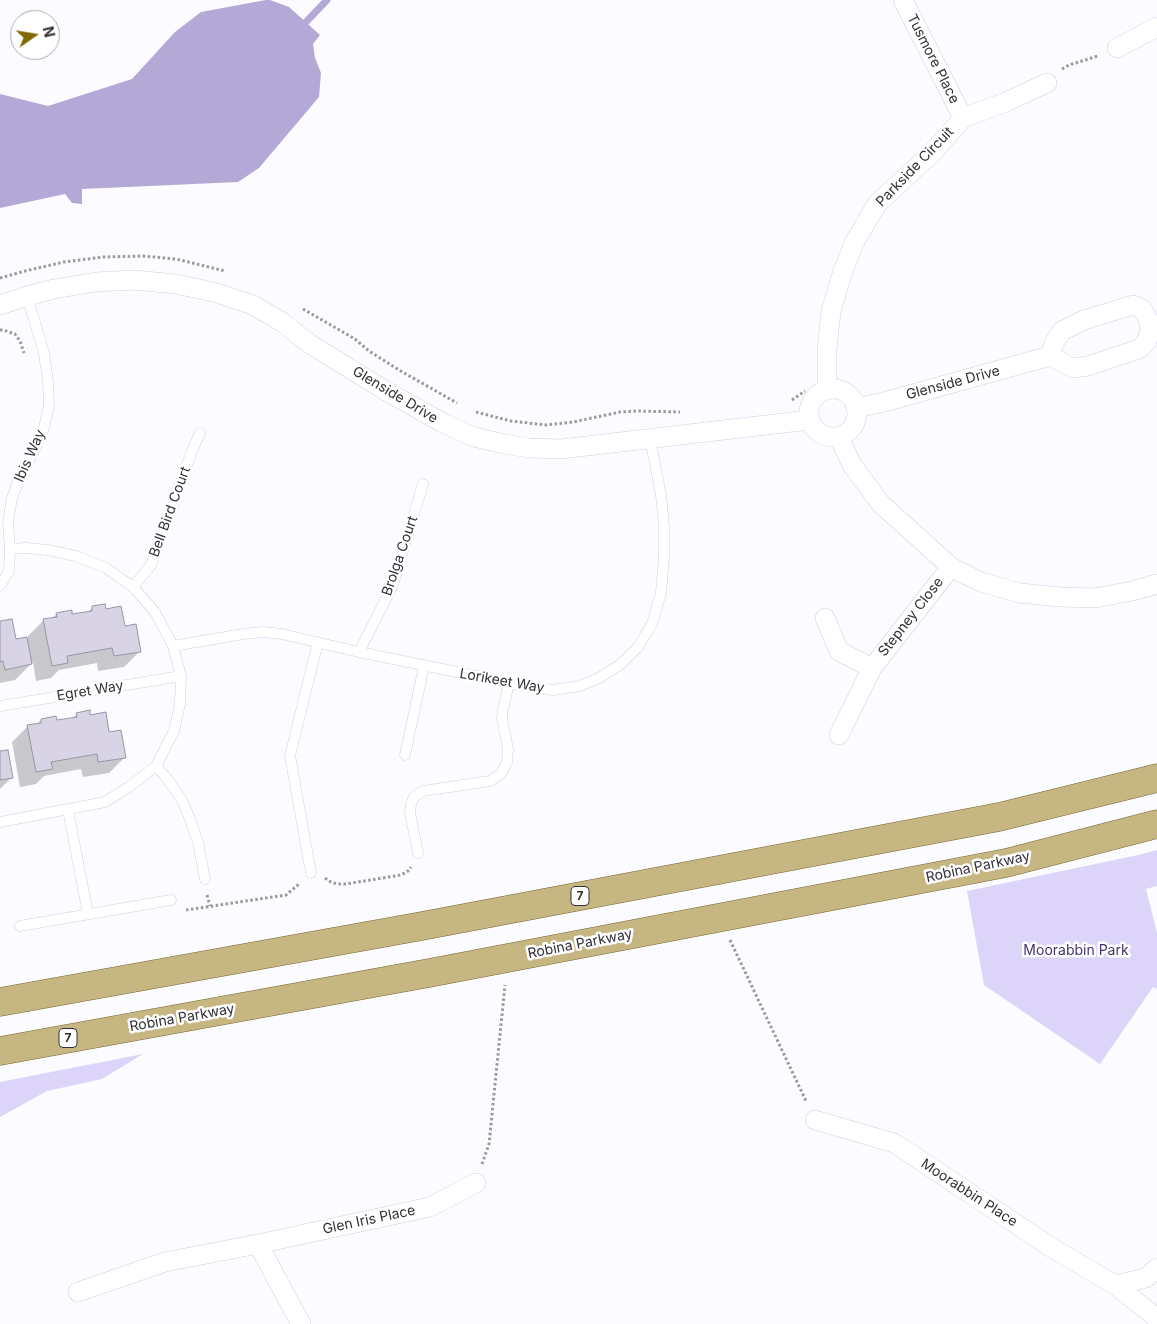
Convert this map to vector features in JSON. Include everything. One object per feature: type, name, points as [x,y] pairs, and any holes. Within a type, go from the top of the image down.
[{"type":"main road","name":"7","points":[[0,1002],[441,922],[1000,817],[1157,778]]},
{"type":"main road","name":"Robina Parkway","points":[[0,1051],[508,958],[1006,863],[1157,824]]},
{"type":"street","name":"Tusmore Place","points":[[903,0],[963,118]]},
{"type":"street","points":[[1117,48],[1157,27]]},
{"type":"street","name":"Parkside Circuit","points":[[819,388],[827,350],[831,310],[842,274],[854,243],[878,204],[933,152],[963,118],[1006,102],[1047,83]]},
{"type":"street","name":"Glenside Drive","points":[[0,306],[54,289],[96,282],[134,280],[176,284],[217,293],[253,305],[282,322],[310,344],[386,391],[443,423],[474,437],[529,448],[561,449],[810,420]]},
{"type":"street","name":"Glenside Drive","points":[[856,408],[1054,359],[1073,368],[1088,366],[1139,350],[1147,341],[1150,329],[1148,319],[1142,309],[1133,305],[1084,320],[1062,331],[1055,341],[1054,359]]},
{"type":"street","points":[[819,388],[833,389],[851,396],[857,414],[854,426],[845,435],[826,437],[812,426],[809,407],[819,388]]},
{"type":"street","points":[[839,437],[852,465],[881,504],[951,567],[981,582],[1020,593],[1096,598],[1157,584]]},
{"type":"street","name":"Stepney Close","points":[[839,735],[872,668],[951,567]]},
{"type":"street","name":"Stepney Close","points":[[825,618],[839,651],[872,668]]},
{"type":"street","name":"Moorabbin Place","points":[[815,1120],[894,1143],[1054,1249],[1115,1285],[1157,1318]]},
{"type":"street","name":"Glen Iris Place","points":[[78,1292],[165,1262],[430,1207],[476,1183]]},
{"type":"street","points":[[258,1244],[301,1324]]},
{"type":"street","points":[[1115,1285],[1146,1278],[1157,1268]]},
{"type":"lane","name":"Ibis Way","points":[[0,586],[9,571],[8,522],[12,498],[44,428],[49,405],[44,353],[28,296]]},
{"type":"lane","name":"Bell Bird Court","points":[[133,587],[151,565],[192,451],[200,434]]},
{"type":"lane","name":"Lorikeet Way","points":[[174,646],[264,632],[282,634],[424,666],[530,687],[553,690],[580,686],[599,678],[620,664],[638,647],[652,624],[661,593],[664,534],[661,495],[650,438]]},
{"type":"lane","name":"Brolga Court","points":[[359,652],[393,585],[423,484]]},
{"type":"lane","points":[[0,822],[105,802],[129,787],[156,766],[174,731],[180,704],[181,676],[174,646],[155,612],[133,587],[106,568],[76,556],[41,549],[10,549]]},
{"type":"lane","points":[[311,873],[290,756],[318,642]]},
{"type":"lane","points":[[405,755],[424,666]]},
{"type":"lane","name":"Egret Way","points":[[0,706],[181,676]]},
{"type":"lane","points":[[418,854],[410,813],[414,797],[423,791],[490,781],[501,774],[507,762],[508,749],[502,718],[509,683]]},
{"type":"lane","points":[[156,766],[182,800],[198,842],[204,879]]},
{"type":"lane","points":[[68,810],[88,914]]},
{"type":"lane","points":[[20,926],[171,900]]},
{"type":"path","points":[[1047,83],[1069,65],[1097,57],[1117,48]]},
{"type":"path","points":[[0,278],[64,262],[103,257],[143,256],[176,259],[229,272]]},
{"type":"path","points":[[300,307],[355,339],[369,351],[399,370],[460,405]]},
{"type":"path","points":[[0,330],[16,334],[24,353],[28,353]]},
{"type":"path","points":[[786,404],[819,388]]},
{"type":"path","points":[[468,410],[510,421],[546,425],[573,422],[620,412],[685,412]]},
{"type":"path","points":[[171,900],[186,910],[286,895],[307,879],[311,873],[337,884],[401,875],[408,871],[416,862],[418,854]]},
{"type":"path","points":[[719,918],[815,1120]]},
{"type":"path","points":[[476,1183],[489,1144],[508,958]]},
{"type":"green space","name":"Moorabbin Park","points":[[1157,850],[1157,886],[1146,889],[1157,933],[1157,989],[1153,987],[1100,1064],[984,985],[967,891]]},
{"type":"green space","points":[[143,1054],[102,1079],[47,1091],[0,1117],[0,1082]]},
{"type":"shaded area","points":[[266,0],[289,7],[320,35],[313,44],[315,58],[321,73],[319,97],[259,168],[238,182],[82,189],[82,204],[72,203],[65,194],[0,208],[0,94],[48,106],[132,79],[175,32],[201,12]]},
{"type":"building","points":[[105,604],[106,609],[121,606],[125,626],[136,624],[141,652],[114,656],[112,648],[67,656],[68,663],[52,666],[43,619],[57,617],[56,613],[72,610],[72,614],[92,611],[92,606]]},
{"type":"building","points":[[12,619],[16,639],[27,637],[32,664],[5,670],[3,661],[0,662],[0,621]]},
{"type":"building","points":[[90,710],[90,715],[106,712],[109,732],[121,730],[126,758],[98,762],[97,754],[51,762],[53,769],[36,772],[27,725],[41,723],[41,719],[56,716],[57,720],[77,717],[76,713]]},
{"type":"building","points":[[8,750],[13,778],[0,780],[0,751]]},
{"type":"waterway","points":[[306,22],[327,0]]}]
